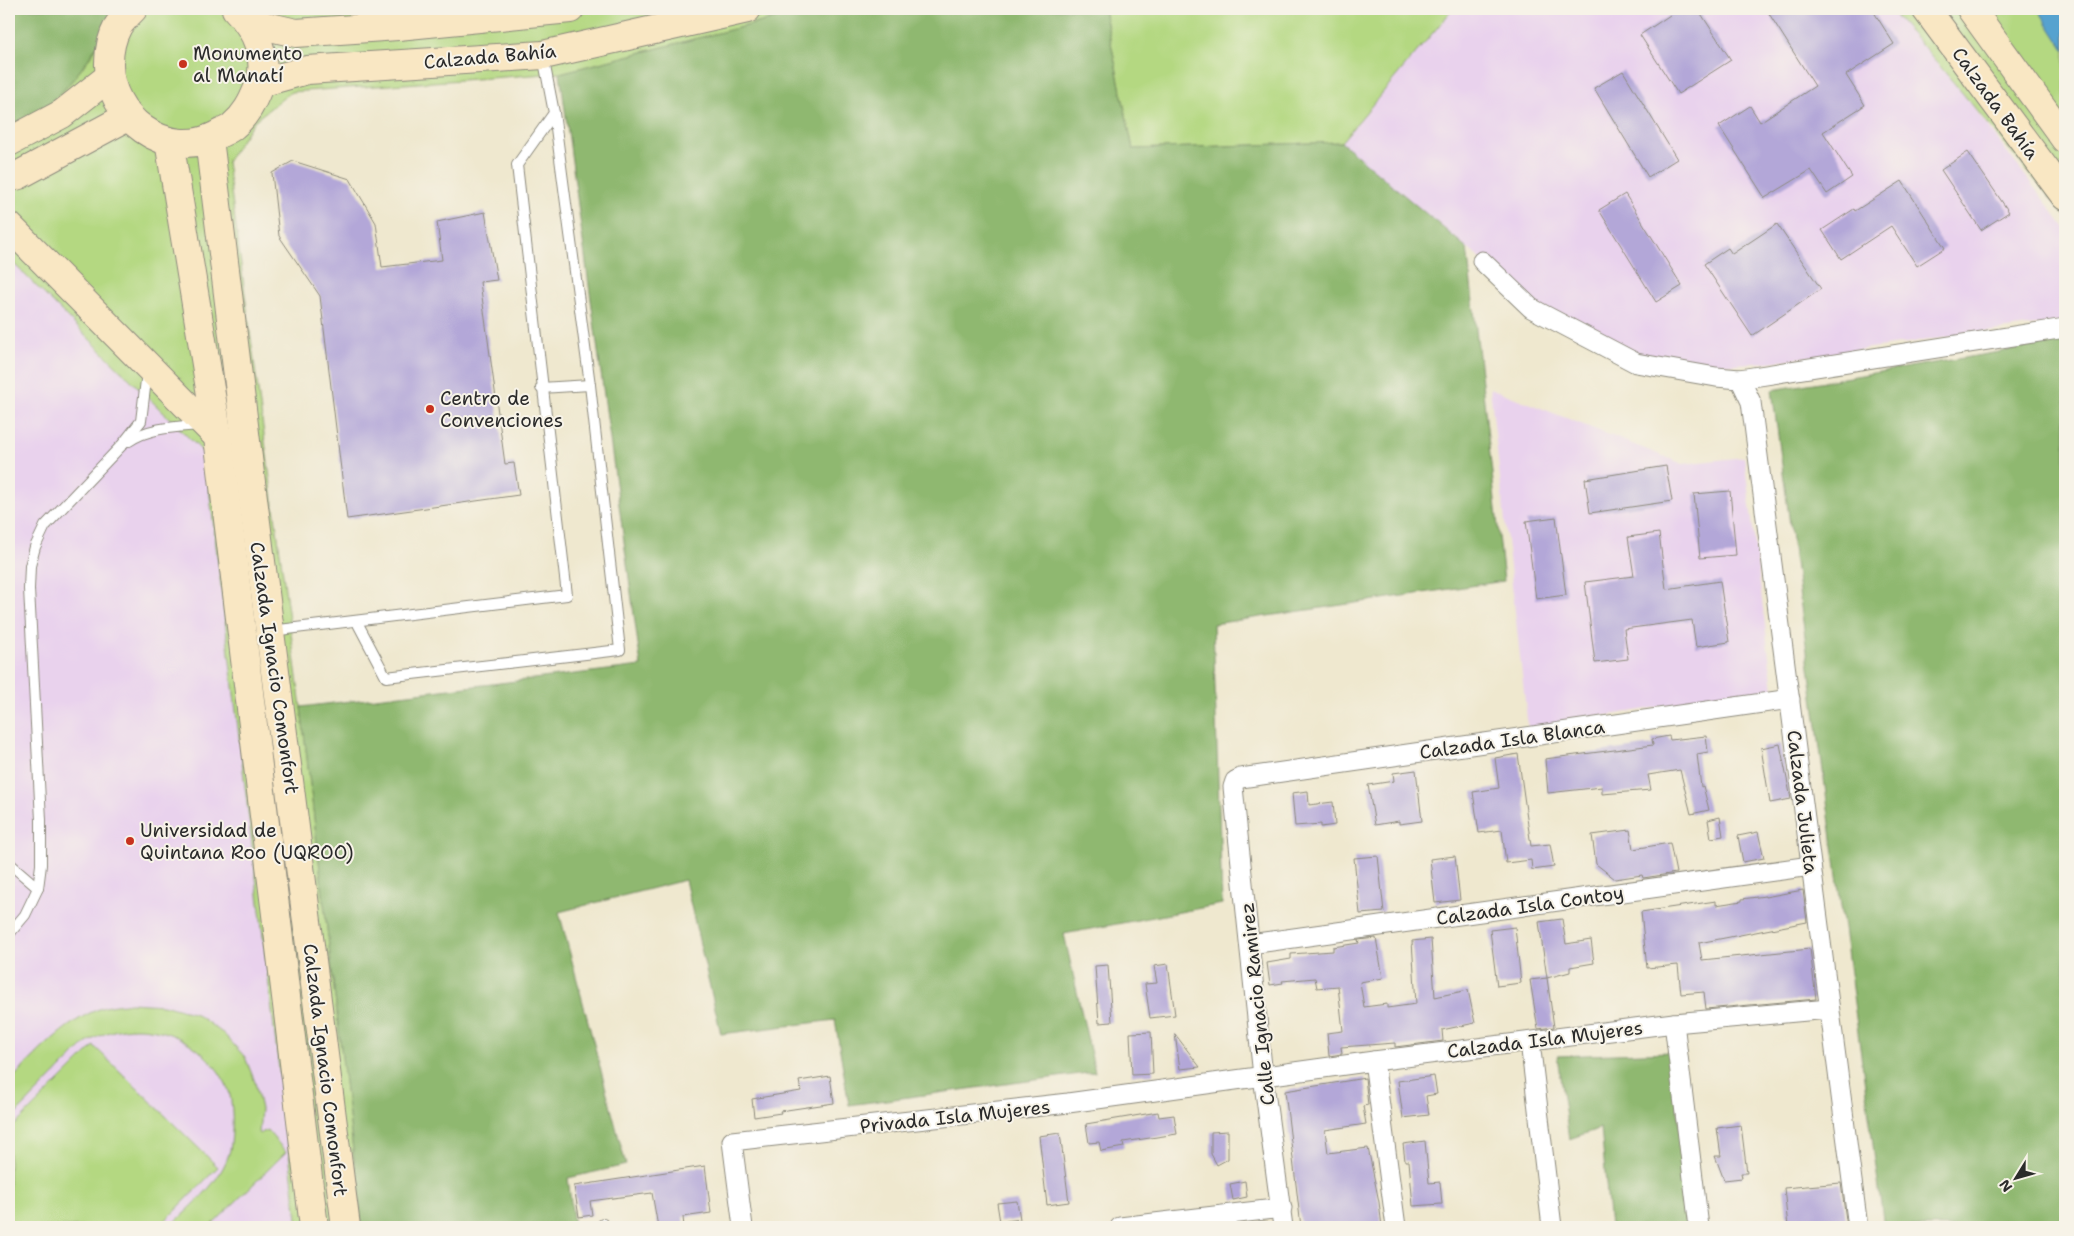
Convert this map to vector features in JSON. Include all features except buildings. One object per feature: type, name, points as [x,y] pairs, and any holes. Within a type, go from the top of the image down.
[{"type":"main road","points":[[133,9],[118,26],[109,51],[109,77],[115,98],[127,116],[146,132],[169,141],[189,143],[209,139],[232,127],[250,108],[260,83],[262,62],[258,41],[242,15]]},
{"type":"main road","name":"Calzada Bahía","points":[[242,15],[296,34],[570,9]]},
{"type":"main road","name":"Calzada Bahía","points":[[260,83],[307,70],[543,55],[747,9]]},
{"type":"main road","name":"Calzada Bahía","points":[[1926,9],[2065,196]]},
{"type":"main road","name":"Calzada Bahía","points":[[1971,9],[2065,139]]},
{"type":"main road","points":[[1968,64],[1995,40]]},
{"type":"main road","points":[[9,142],[62,114],[109,77]]},
{"type":"main road","points":[[9,178],[19,175],[127,116]]},
{"type":"main road","name":"Calzada Ignacio Comonfort","points":[[209,139],[253,509],[271,631],[346,1227]]},
{"type":"main road","name":"Calzada Ignacio Comonfort","points":[[169,141],[212,431],[314,1227]]},
{"type":"main road","points":[[9,226],[148,364],[212,431]]},
{"type":"street","points":[[1482,261],[1531,308],[1636,363],[1716,377],[1740,379],[2065,328]]},
{"type":"street","name":"Calzada Julieta","points":[[1740,379],[1751,402],[1828,1009],[1858,1227]]},
{"type":"street","name":"Calzada Isla Blanca","points":[[1235,781],[1241,778],[1790,700]]},
{"type":"street","name":"Calle Ignacio Ramirez","points":[[1235,781],[1233,787],[1263,1076],[1282,1208],[1283,1227]]},
{"type":"street","name":"Calzada Isla Contoy","points":[[1250,944],[1811,866]]},
{"type":"street","name":"Calzada Isla Mujeres","points":[[1263,1076],[1674,1023],[1828,1009]]},
{"type":"street","points":[[1674,1023],[1699,1227]]},
{"type":"street","points":[[1530,1042],[1552,1227]]},
{"type":"street","points":[[1374,1061],[1396,1227]]},
{"type":"street","name":"Privada Isla Mujeres","points":[[743,1227],[732,1141],[1068,1103],[1263,1076]]},
{"type":"street","points":[[1120,1227],[1282,1208]]},
{"type":"lane","points":[[357,622],[386,677],[620,650],[590,385],[554,113],[543,55]]},
{"type":"lane","points":[[271,631],[567,595],[517,166],[554,113]]},
{"type":"lane","points":[[9,934],[24,915],[38,888],[41,866],[41,820],[29,589],[30,566],[35,547],[45,526],[122,445],[140,421],[148,364]]},
{"type":"lane","points":[[542,388],[590,385]]},
{"type":"lane","points":[[122,445],[138,435],[161,429],[212,431]]},
{"type":"lane","points":[[9,863],[38,888]]},
{"type":"shaded area","points":[[1453,9],[1896,9],[1916,32],[2065,228],[2065,321],[1770,362],[1720,365],[1645,360],[1533,303],[1341,142]]},
{"type":"shaded area","name":"Universidad de Quintana Roo (UQROO)","points":[[9,259],[205,454],[298,1227],[9,1227]]},
{"type":"shaded area","points":[[1490,388],[1683,464],[1744,457],[1773,689],[1528,728]]},
{"type":"green space","points":[[9,9],[117,9],[89,58],[63,91],[49,105],[9,130]]},
{"type":"green space","points":[[117,9],[813,9],[560,73],[291,92],[254,121],[227,162],[301,707],[362,1227],[298,1227],[205,454],[9,259],[9,130],[40,112],[63,91],[89,58]]},
{"type":"green space","points":[[813,9],[1104,9],[1133,149],[1341,142],[1467,248],[1504,581],[1213,624],[1222,904],[1064,934],[1095,1072],[849,1105],[835,1020],[721,1034],[685,880],[559,912],[626,1165],[568,1178],[574,1227],[362,1227],[301,707],[641,666],[560,73]]},
{"type":"green space","points":[[1104,9],[1453,9],[1341,142],[1133,149]]},
{"type":"green space","points":[[1889,9],[2065,9],[2065,216],[1923,46]]},
{"type":"green space","points":[[2065,341],[2065,1227],[1884,1227],[1772,390]]},
{"type":"green space","points":[[130,1003],[163,1005],[196,1014],[224,1034],[245,1057],[255,1082],[261,1109],[259,1134],[267,1130],[286,1152],[210,1227],[170,1227],[213,1183],[226,1162],[232,1136],[232,1108],[227,1086],[216,1068],[186,1042],[168,1034],[149,1029],[129,1028],[109,1032],[83,1046],[9,1121],[9,1082],[40,1051],[62,1031],[86,1015],[106,1007]]},
{"type":"green space","points":[[94,1046],[218,1167],[159,1227],[9,1227],[9,1131]]},
{"type":"green space","points":[[1671,1052],[1692,1227],[1610,1227],[1601,1128],[1569,1139],[1557,1056]]},
{"type":"water","points":[[2038,9],[2065,9],[2065,51]]},
{"type":"place","name":"Monumento al Manatí","points":[[183,64]]},
{"type":"place","name":"Centro de Convenciones","points":[[430,409]]},
{"type":"place","name":"Universidad de Quintana Roo (UQROO)","points":[[130,841]]}]
